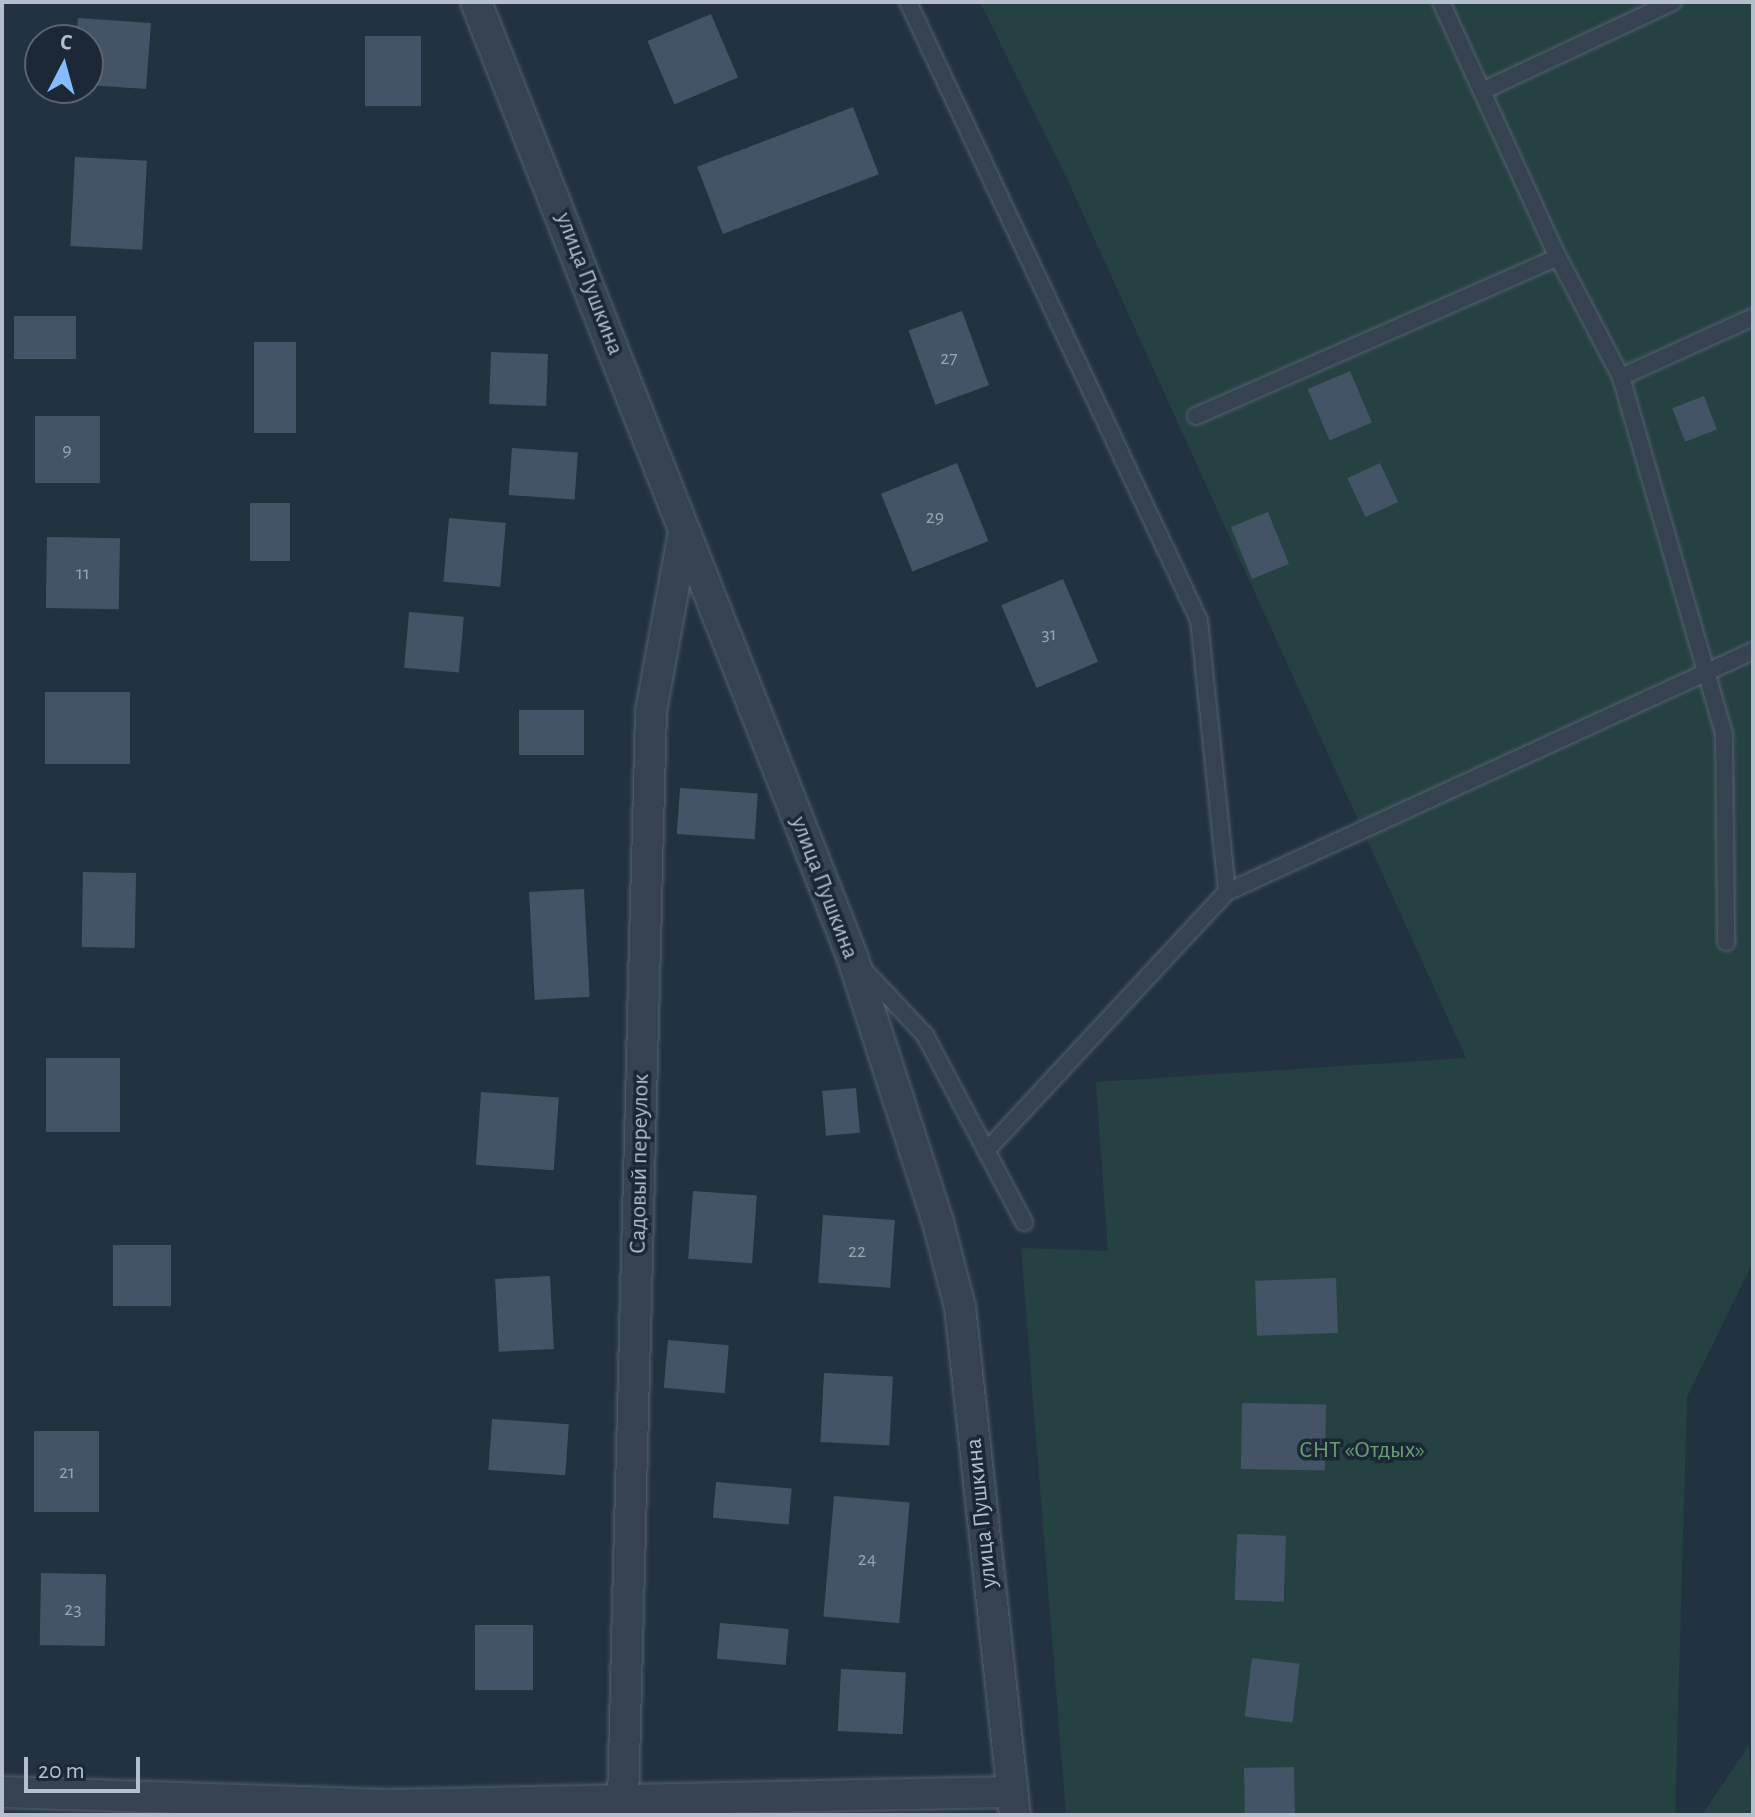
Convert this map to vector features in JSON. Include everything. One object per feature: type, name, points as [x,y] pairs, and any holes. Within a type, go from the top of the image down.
[{"type":"street","name":"улица Пушкина","points":[[476,2],[852,956],[938,1222],[960,1307],[1014,1804]]},
{"type":"street","name":"Садовый переулок","points":[[623,1801],[651,711],[684,530]]},
{"type":"street","points":[[2,1792],[384,1810],[623,1801],[1014,1804]]},
{"type":"lane","points":[[908,2],[1199,620],[1227,892]]},
{"type":"lane","points":[[1441,2],[1558,257],[1621,377],[1724,735],[1726,942]]},
{"type":"lane","points":[[1482,91],[1673,2]]},
{"type":"lane","points":[[1196,416],[1558,257]]},
{"type":"lane","points":[[1621,377],[1753,317]]},
{"type":"lane","points":[[986,1151],[1227,892],[1753,651]]},
{"type":"lane","points":[[852,956],[925,1035],[1024,1222]]},
{"type":"green space","name":"СНТ «Отдых»","points":[[980,2],[1753,2],[1753,1262],[1687,1397],[1675,1815],[1066,1815],[1021,1248],[1108,1251],[1096,1082],[1466,1058],[1069,183]]},
{"type":"green space","points":[[1749,1745],[1753,1815],[1702,1815]]},
{"type":"building","points":[[711,14],[738,78],[674,104],[647,41]]},
{"type":"building","points":[[78,18],[151,23],[146,89],[104,86],[104,24],[77,24]]},
{"type":"building","points":[[365,36],[421,36],[421,106],[365,106]]},
{"type":"building","points":[[853,107],[879,174],[723,234],[697,167]]},
{"type":"building","points":[[75,157],[147,161],[142,250],[70,246]]},
{"type":"building","points":[[962,311],[989,385],[935,405],[908,330]]},
{"type":"building","points":[[14,316],[76,316],[76,359],[14,359]]},
{"type":"building","points":[[254,342],[296,342],[296,433],[254,433]]},
{"type":"building","points":[[491,352],[548,354],[546,406],[489,404]]},
{"type":"building","points":[[1350,371],[1372,423],[1330,441],[1308,389]]},
{"type":"building","points":[[1704,396],[1717,430],[1685,442],[1672,408]]},
{"type":"building","points":[[35,416],[100,416],[100,483],[35,483]]},
{"type":"building","points":[[512,448],[578,453],[575,499],[509,495]]},
{"type":"building","points":[[957,463],[988,541],[912,572],[881,494]]},
{"type":"building","points":[[1380,463],[1398,502],[1366,517],[1347,478]]},
{"type":"building","points":[[250,503],[290,503],[290,561],[250,561]]},
{"type":"building","points":[[1268,512],[1289,564],[1252,579],[1231,527]]},
{"type":"building","points":[[449,518],[506,523],[500,587],[443,582]]},
{"type":"building","points":[[47,537],[120,538],[119,609],[46,608]]},
{"type":"building","points":[[1063,579],[1098,662],[1036,688],[1001,605]]},
{"type":"building","points":[[409,612],[464,617],[459,673],[404,668]]},
{"type":"building","points":[[45,692],[130,692],[130,764],[45,764]]},
{"type":"building","points":[[519,710],[584,710],[584,755],[519,755]]},
{"type":"building","points":[[680,788],[758,793],[755,839],[677,834]]},
{"type":"building","points":[[83,872],[136,873],[135,948],[82,947]]},
{"type":"building","points":[[584,889],[590,997],[535,1000],[529,892]]},
{"type":"building","points":[[46,1058],[120,1058],[120,1132],[46,1132]]},
{"type":"building","points":[[856,1088],[860,1133],[826,1136],[822,1091]]},
{"type":"building","points":[[481,1092],[559,1097],[554,1170],[476,1165]]},
{"type":"building","points":[[693,1191],[757,1195],[752,1263],[688,1259]]},
{"type":"building","points":[[823,1215],[895,1220],[890,1288],[818,1283]]},
{"type":"building","points":[[113,1245],[171,1245],[171,1306],[113,1306]]},
{"type":"building","points":[[550,1276],[554,1349],[499,1352],[495,1279]]},
{"type":"building","points":[[1336,1278],[1338,1333],[1257,1336],[1255,1281]]},
{"type":"building","points":[[668,1340],[729,1345],[725,1393],[664,1388]]},
{"type":"building","points":[[824,1373],[893,1377],[889,1446],[820,1442]]},
{"type":"building","points":[[1242,1403],[1326,1404],[1325,1470],[1241,1469]]},
{"type":"building","points":[[492,1419],[569,1424],[565,1475],[488,1470]]},
{"type":"building","points":[[34,1431],[99,1431],[99,1512],[34,1512]]},
{"type":"building","points":[[716,1482],[792,1489],[789,1524],[713,1518]]},
{"type":"building","points":[[834,1496],[910,1503],[899,1623],[823,1617]]},
{"type":"building","points":[[1237,1534],[1286,1536],[1284,1602],[1235,1600]]},
{"type":"building","points":[[41,1573],[106,1574],[105,1646],[40,1645]]},
{"type":"building","points":[[720,1623],[789,1629],[786,1665],[717,1659]]},
{"type":"building","points":[[475,1625],[533,1625],[533,1690],[475,1690]]},
{"type":"building","points":[[1252,1658],[1300,1664],[1292,1722],[1245,1717]]},
{"type":"building","points":[[841,1669],[906,1672],[903,1734],[838,1731]]},
{"type":"building","points":[[1294,1767],[1295,1815],[1245,1815],[1244,1768]]}]
